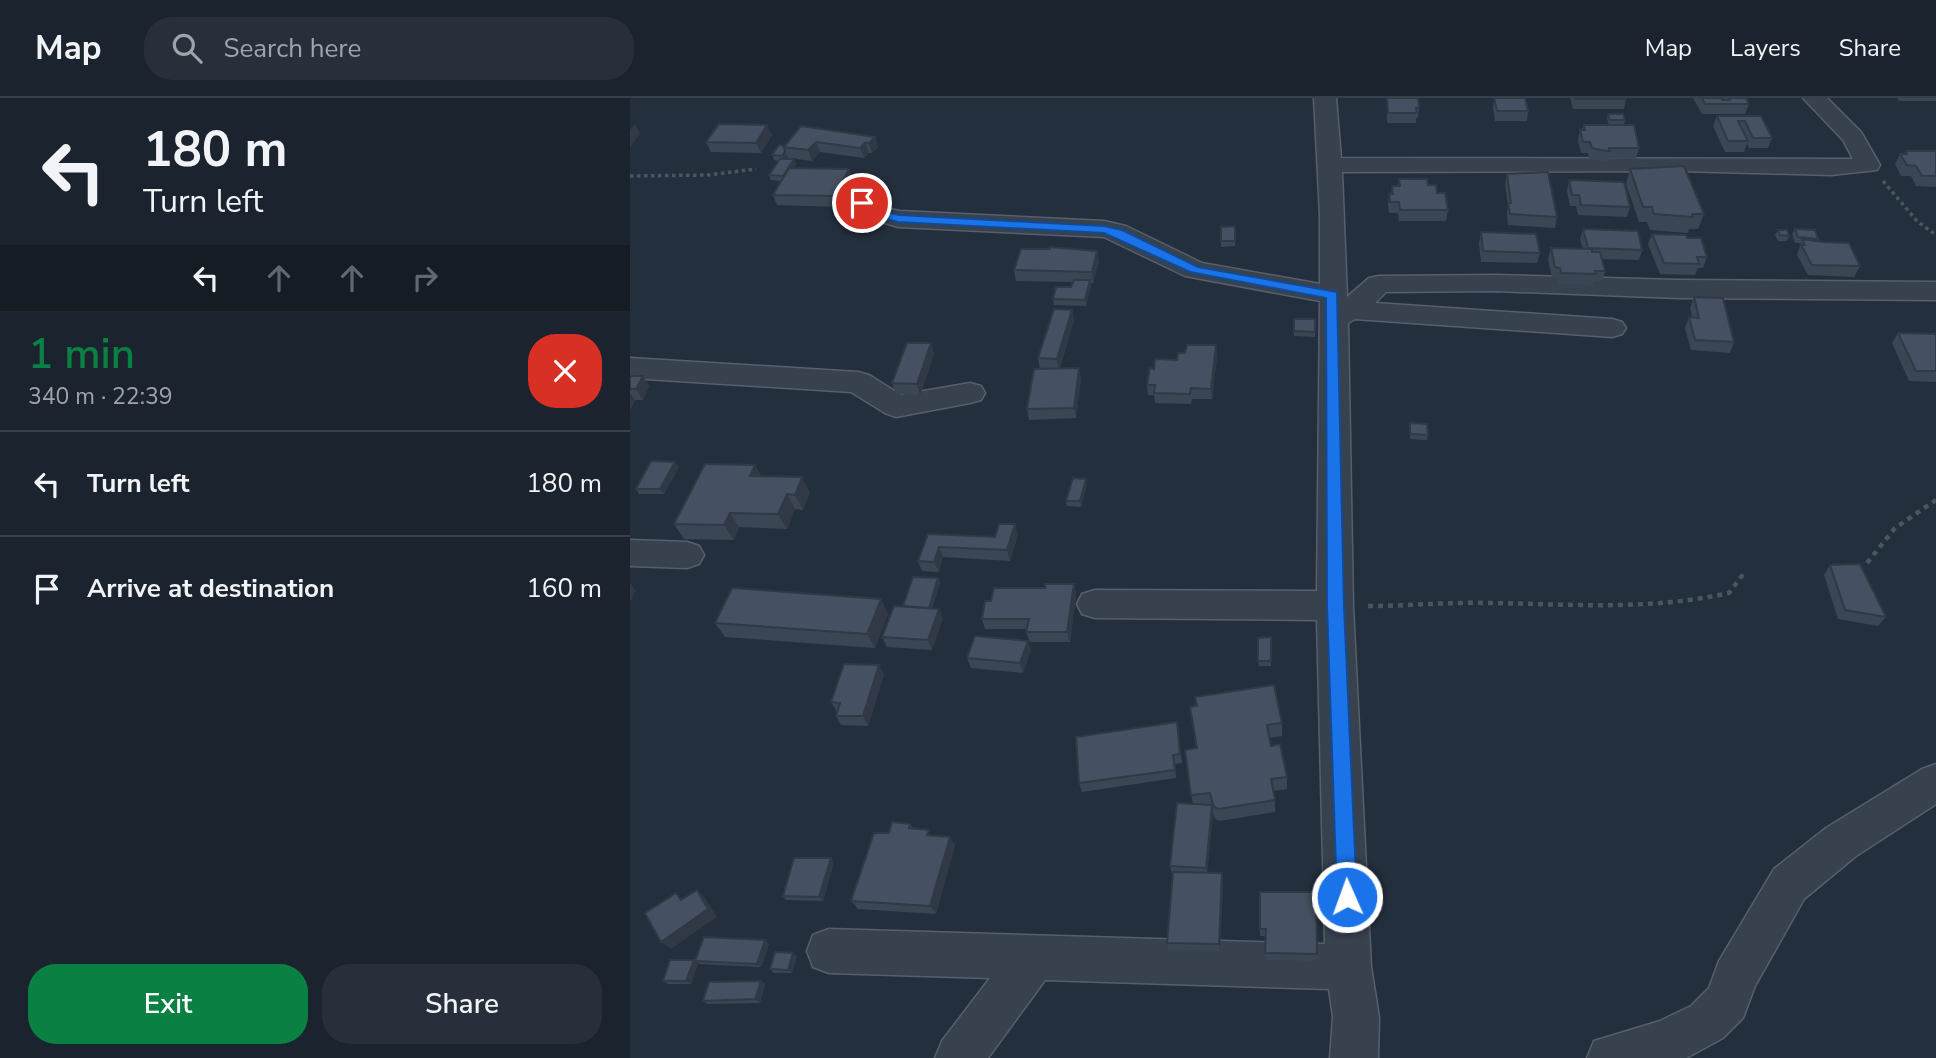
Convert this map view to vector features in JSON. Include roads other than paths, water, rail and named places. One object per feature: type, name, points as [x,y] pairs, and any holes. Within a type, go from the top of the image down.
[{"type":"street","points":[[1325,98],[1338,308],[1335,606],[1348,967],[1356,1017],[1354,1058]]},
{"type":"street","points":[[1328,165],[1680,164],[1831,168],[1868,165],[1853,137],[1814,98]]},
{"type":"street","points":[[849,194],[874,212],[898,219],[1104,229],[1117,232],[1195,270],[1338,308],[1612,328]]},
{"type":"street","points":[[1338,308],[1379,284],[1496,283],[1678,289],[1936,291]]},
{"type":"street","points":[[630,368],[858,382],[896,407],[970,393]]},
{"type":"street","points":[[630,553],[687,555]]},
{"type":"street","points":[[1095,604],[1335,606]]},
{"type":"street","points":[[1611,1058],[1666,1043],[1707,1022],[1727,1002],[1735,976],[1789,884],[1841,842],[1936,782]]},
{"type":"street","points":[[829,951],[1348,967]]},
{"type":"street","points":[[959,1058],[1034,957]]}]
